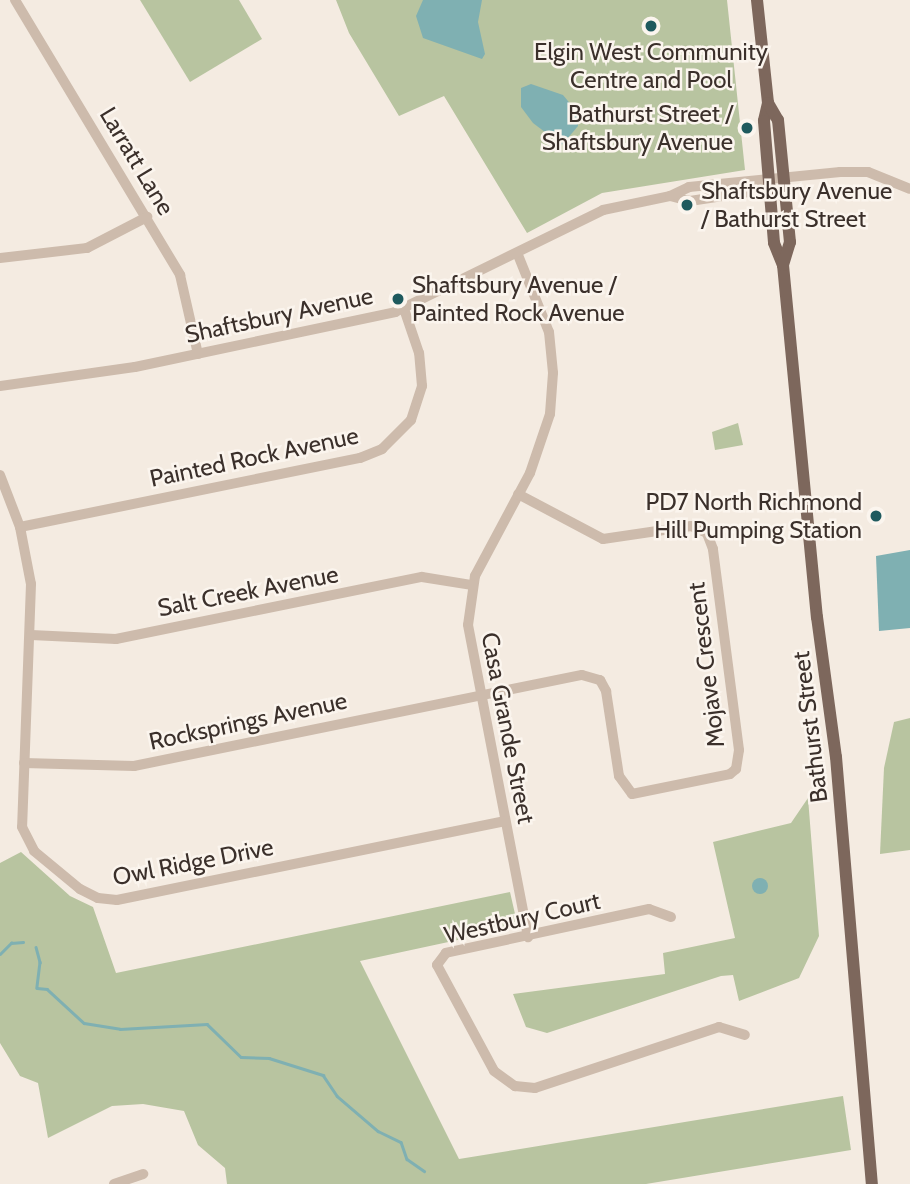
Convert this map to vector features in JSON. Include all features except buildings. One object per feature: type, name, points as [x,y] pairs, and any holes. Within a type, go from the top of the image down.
[{"type":"main road","name":"Bathurst Street","points":[[757,0],[768,103],[764,121],[774,243],[783,265],[817,617],[836,757],[872,1184]]},
{"type":"main road","name":"Bathurst Street","points":[[768,103],[778,120],[790,242],[783,265]]},
{"type":"street","name":"Larratt Lane","points":[[15,0],[180,275],[198,354]]},
{"type":"street","name":"Shaftsbury Avenue","points":[[0,386],[198,354],[404,309],[518,256],[603,210],[670,196],[690,201],[742,193],[769,182],[868,172],[910,189]]},
{"type":"street","points":[[0,258],[97,245],[146,216]]},
{"type":"street","name":"Casa Grande Street","points":[[518,256],[546,320],[553,373],[548,424],[518,494],[472,585],[468,635],[528,937]]},
{"type":"street","name":"Painted Rock Avenue","points":[[20,527],[360,458],[382,449],[411,420],[422,386],[419,353],[404,309]]},
{"type":"street","name":"Owl Ridge Drive","points":[[0,475],[20,527],[31,584],[22,821],[28,842],[71,882],[108,900],[504,821]]},
{"type":"street","name":"Mojave Crescent","points":[[478,695],[582,675],[600,680],[606,691],[619,776],[632,793],[723,778],[736,769],[739,750],[713,549],[707,533],[691,526],[603,539],[518,494]]},
{"type":"street","name":"Salt Creek Avenue","points":[[31,635],[116,639],[422,577],[472,585]]},
{"type":"street","name":"Rocksprings Avenue","points":[[24,763],[134,766],[478,695]]},
{"type":"street","name":"Westbury Court","points":[[671,917],[649,909],[446,953],[437,960],[439,972],[494,1071],[515,1086],[535,1088],[719,1027],[745,1035]]},
{"type":"street","points":[[114,1184],[143,1174]]},
{"type":"green space","points":[[140,0],[239,0],[262,39],[190,82]]},
{"type":"green space","points":[[336,0],[727,0],[745,170],[602,193],[527,233],[444,96],[399,116],[349,33]]},
{"type":"green space","points":[[738,423],[743,445],[715,450],[712,432]]},
{"type":"green space","points":[[910,718],[910,850],[880,854],[884,768],[894,722]]},
{"type":"green space","points":[[808,798],[819,936],[799,978],[739,1001],[733,975],[721,976],[547,1033],[526,1027],[513,994],[665,974],[663,953],[735,938],[713,842],[791,823]]},
{"type":"green space","points":[[21,852],[70,896],[93,907],[116,973],[510,892],[518,927],[360,961],[459,1159],[843,1096],[851,1150],[646,1184],[227,1184],[225,1168],[198,1145],[184,1111],[143,1104],[112,1106],[48,1138],[38,1083],[20,1076],[0,1043],[0,863]]},
{"type":"water","points":[[423,0],[482,0],[478,22],[485,54],[482,59],[423,38],[416,16]]},
{"type":"water","points":[[531,84],[563,95],[577,112],[578,126],[562,145],[533,123],[521,107],[521,88]]},
{"type":"water","points":[[910,550],[910,628],[879,631],[876,556]]},
{"type":"water","points":[[760,878],[768,886],[760,894],[752,886]]},
{"type":"waterway","points":[[0,954],[11,943],[23,942]]},
{"type":"waterway","points":[[36,947],[40,962],[37,988],[47,989],[84,1023],[120,1029],[207,1024],[241,1057],[269,1058],[323,1075],[337,1096],[378,1131],[401,1142],[407,1159],[424,1171]]},
{"type":"place","name":"Elgin West Community Centre and Pool","points":[[651,26]]},
{"type":"place","name":"Bathurst Street / Shaftsbury Avenue","points":[[747,128]]},
{"type":"place","name":"Shaftsbury Avenue / Bathurst Street","points":[[687,205]]},
{"type":"place","name":"Shaftsbury Avenue / Painted Rock Avenue","points":[[398,299]]},
{"type":"place","name":"PD7 North Richmond Hill Pumping Station","points":[[876,516]]}]
